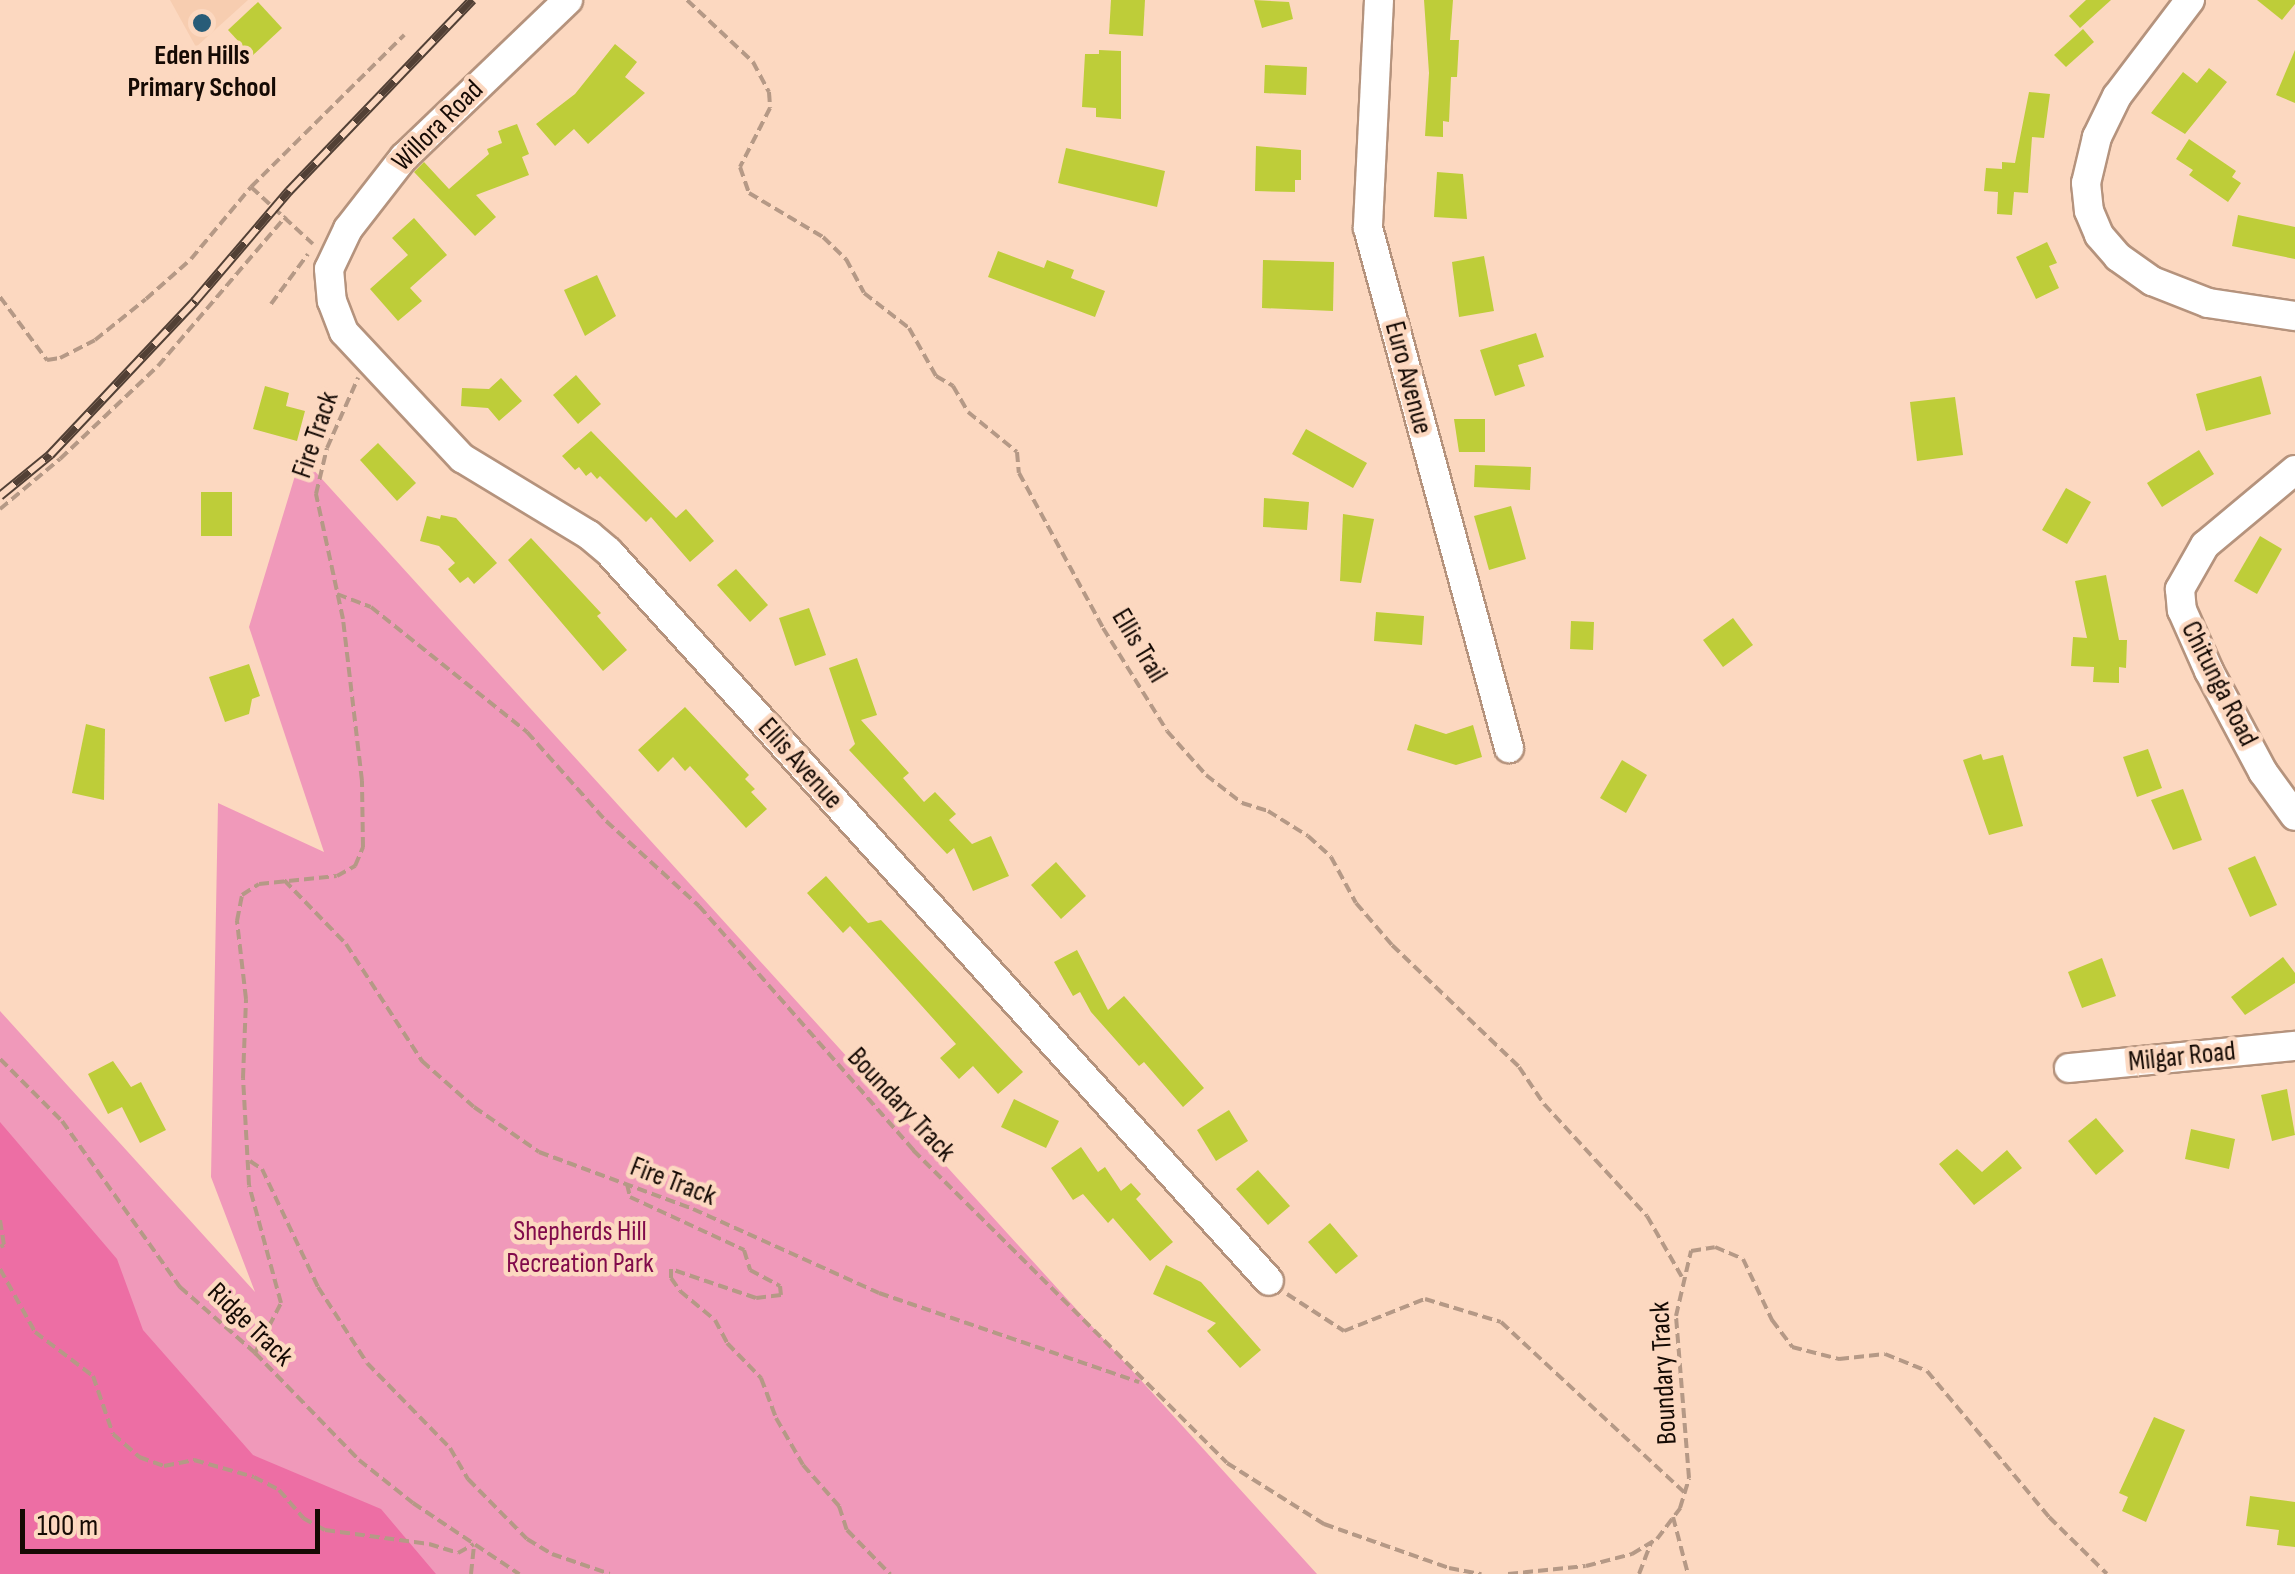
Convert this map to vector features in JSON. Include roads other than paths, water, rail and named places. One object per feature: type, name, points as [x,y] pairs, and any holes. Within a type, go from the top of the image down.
[{"type":"street","name":"Willora Road","points":[[322,257],[404,157],[568,0]]},
{"type":"street","name":"Euro Avenue","points":[[1378,0],[1368,228],[1509,748]]},
{"type":"street","points":[[2190,0],[2117,96],[2097,137],[2086,183],[2089,211],[2099,235],[2118,257],[2152,281],[2208,302],[2295,316]]},
{"type":"street","name":"Ellis Avenue","points":[[322,257],[344,332],[372,364],[462,458],[589,535],[610,552],[1268,1281]]},
{"type":"street","name":"Chitunga Road","points":[[2295,470],[2204,545],[2180,589],[2182,610],[2209,671],[2263,772],[2295,816]]},
{"type":"street","name":"Milgar Road","points":[[2069,1068],[2295,1046]]},
{"type":"railway","points":[[0,496],[50,455],[195,301],[289,191],[472,0]]},
{"type":"place","name":"Eden Hills Primary School","points":[[202,23]]},
{"type":"park label","name":"Shepherds Hill Recreation Park","points":[[580,1248]]}]
